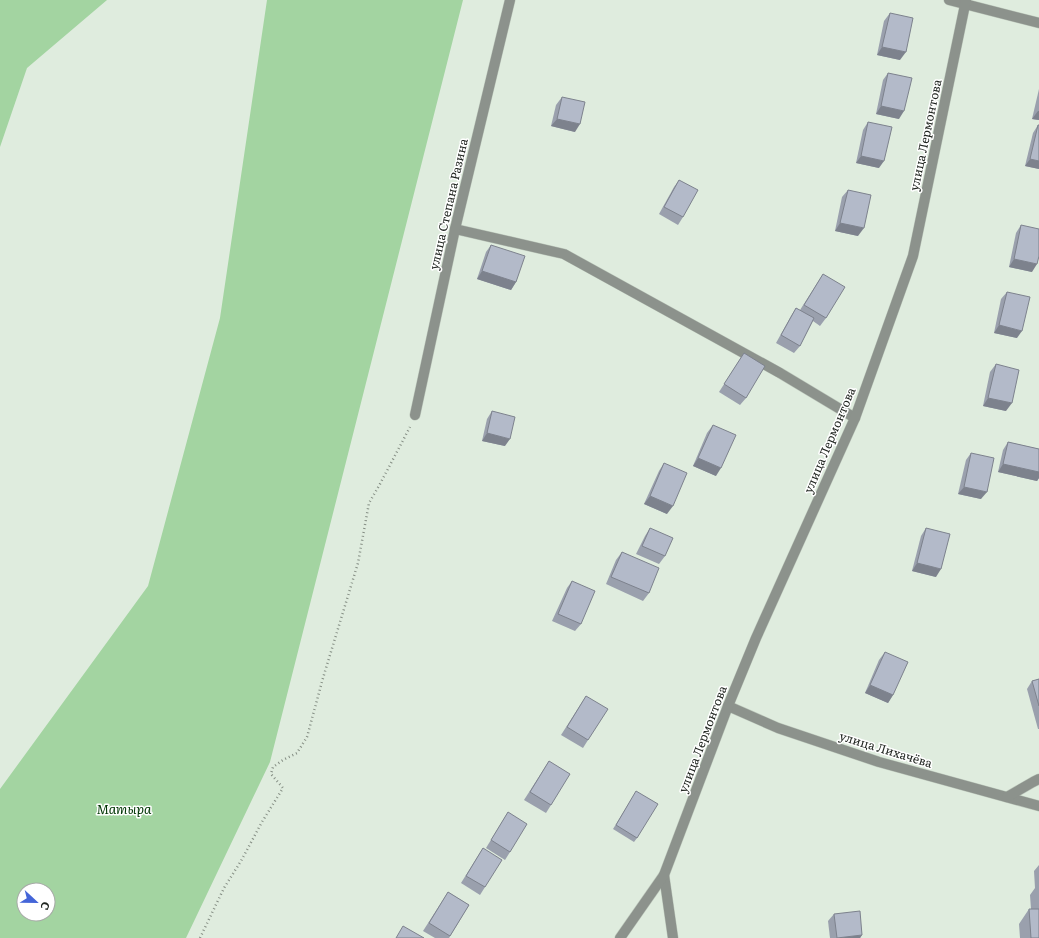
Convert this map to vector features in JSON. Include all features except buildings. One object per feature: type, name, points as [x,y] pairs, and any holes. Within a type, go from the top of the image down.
[{"type":"street","name":"улица Степана Разина","points":[[415,415],[455,229],[510,0]]},
{"type":"street","points":[[949,0],[966,2],[1039,22]]},
{"type":"street","name":"улица Лермонтова","points":[[620,938],[664,874],[728,706],[756,638],[855,418],[913,256],[966,2]]},
{"type":"street","points":[[455,229],[564,254],[780,373],[855,418]]},
{"type":"street","name":"улица Лихачёва","points":[[728,706],[778,728],[879,762],[1039,806]]},
{"type":"street","points":[[1007,797],[1039,780]]},
{"type":"street","points":[[664,874],[673,938]]},
{"type":"path","points":[[200,938],[224,888],[283,788],[271,774],[273,767],[297,753],[307,737],[358,563],[369,503],[384,477],[415,415]]},
{"type":"water","points":[[0,0],[107,0],[27,68],[0,147]]},
{"type":"water","name":"Матыра","points":[[267,0],[463,0],[270,762],[186,938],[0,938],[0,789],[148,586],[220,318]]}]
